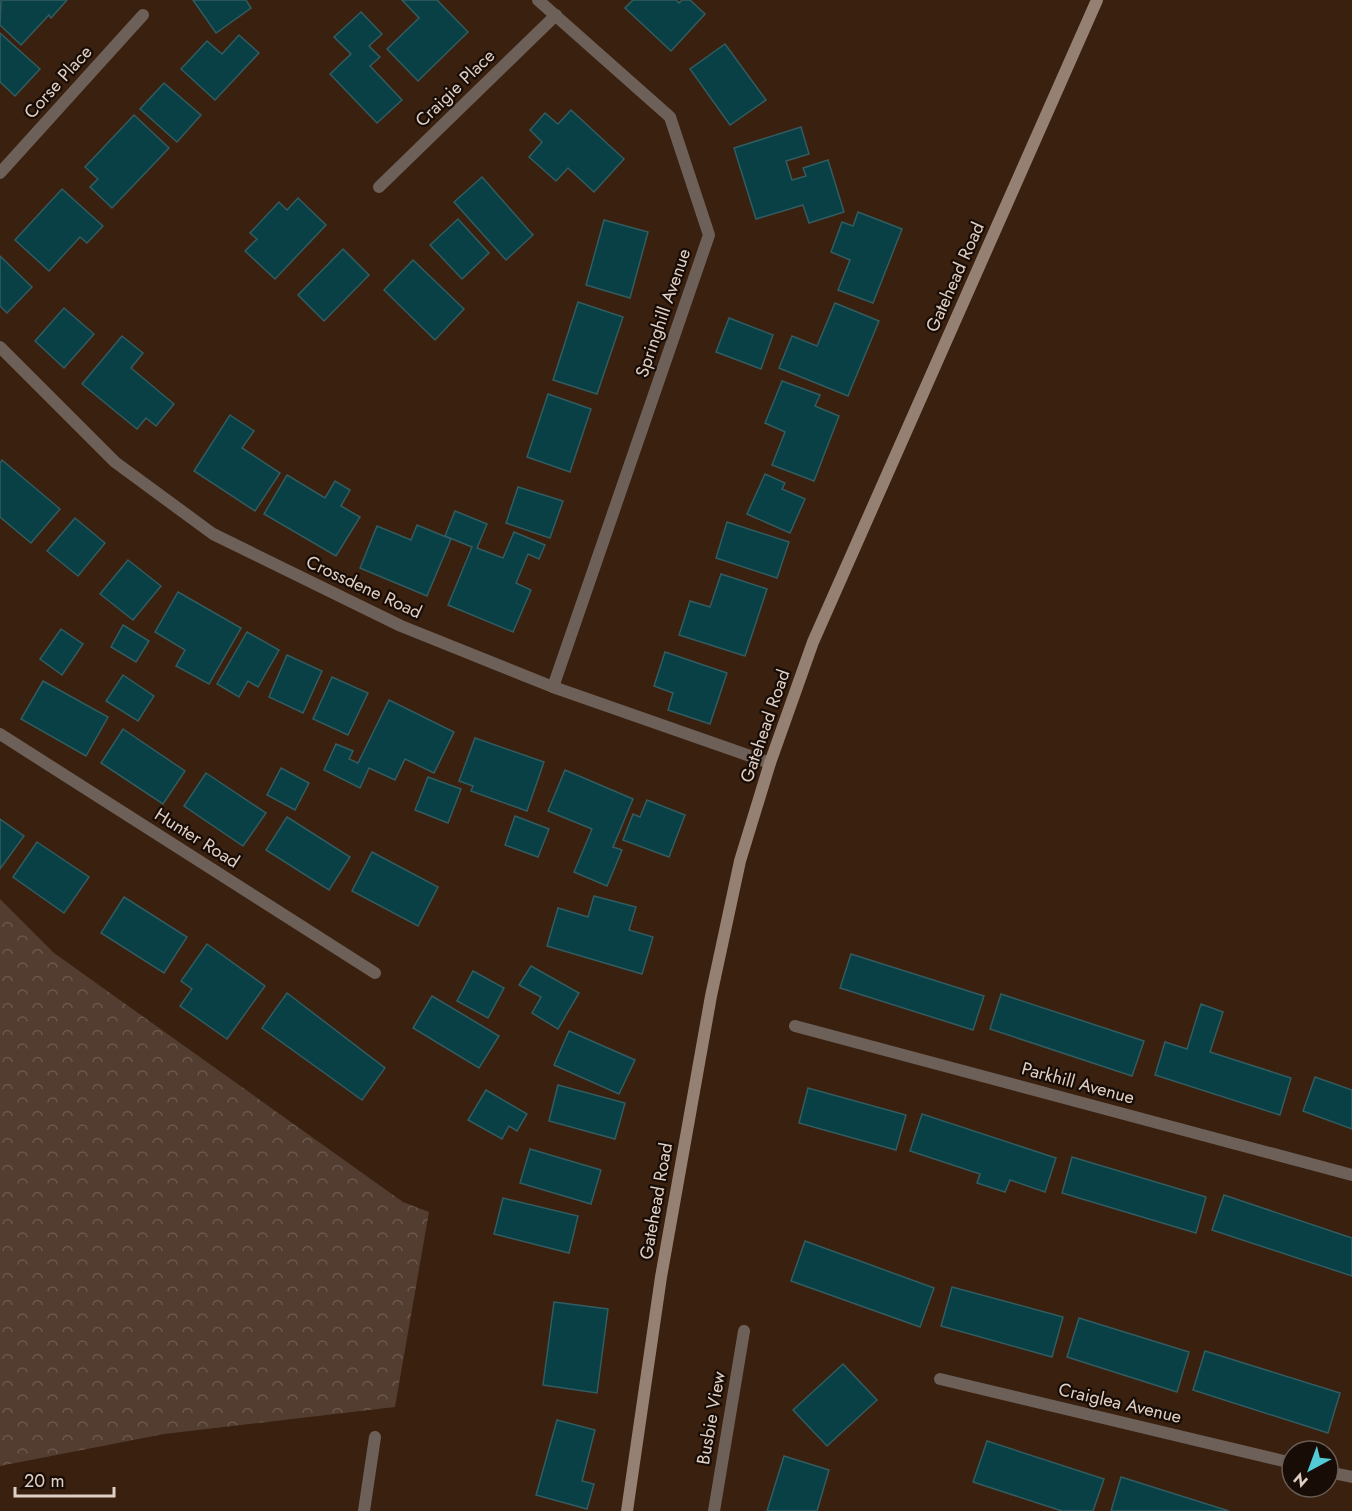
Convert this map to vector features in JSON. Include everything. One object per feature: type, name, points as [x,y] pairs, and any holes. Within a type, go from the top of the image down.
[{"type":"main road","name":"Gatehead Road","points":[[627,1511],[661,1277],[711,996],[740,861],[770,763],[813,642],[1097,0]]},
{"type":"street","name":"Springhill Avenue","points":[[538,0],[670,117],[709,235],[553,687]]},
{"type":"street","name":"Corse Place","points":[[0,173],[143,15]]},
{"type":"street","name":"Craigie Place","points":[[379,187],[556,15]]},
{"type":"street","name":"Crossdene Road","points":[[0,347],[115,462],[213,534],[401,626],[553,687],[770,763]]},
{"type":"street","name":"Hunter Road","points":[[0,734],[375,973]]},
{"type":"street","name":"Parkhill Avenue","points":[[795,1026],[1352,1175]]},
{"type":"street","name":"Busbie View","points":[[714,1511],[744,1331]]},
{"type":"street","name":"Craiglea Avenue","points":[[940,1379],[1280,1460]]},
{"type":"street","points":[[364,1511],[375,1437]]},
{"type":"green space","points":[[0,899],[54,953],[403,1202],[429,1212],[395,1407],[164,1434],[0,1466]]},
{"type":"building","points":[[1,0],[67,0],[51,18],[49,15],[21,45],[0,25]]},
{"type":"building","points":[[193,0],[246,0],[251,8],[216,33]]},
{"type":"building","points":[[402,0],[437,0],[468,32],[418,81],[387,49],[419,18]]},
{"type":"building","points":[[633,0],[676,0],[679,3],[682,0],[690,0],[705,14],[671,51],[625,8]]},
{"type":"building","points":[[361,12],[382,34],[369,46],[380,57],[370,66],[402,100],[377,123],[330,74],[351,54],[334,37]]},
{"type":"building","points":[[0,33],[40,69],[15,96],[0,82]]},
{"type":"building","points":[[239,35],[259,53],[215,100],[181,69],[207,41],[222,54]]},
{"type":"building","points":[[725,44],[766,100],[730,125],[690,69]]},
{"type":"building","points":[[164,83],[201,115],[177,142],[140,109]]},
{"type":"building","points":[[571,110],[624,159],[594,192],[568,168],[556,181],[529,157],[542,142],[530,130],[545,113],[558,124]]},
{"type":"building","points":[[134,115],[169,148],[112,208],[90,187],[98,179],[85,167]]},
{"type":"building","points":[[801,127],[809,154],[786,161],[792,180],[806,176],[803,168],[828,160],[844,212],[809,223],[803,205],[756,219],[734,148]]},
{"type":"building","points":[[482,177],[533,235],[506,260],[454,202]]},
{"type":"building","points":[[62,189],[103,226],[87,243],[80,237],[49,271],[15,240]]},
{"type":"building","points":[[298,198],[326,225],[275,279],[245,251],[257,239],[250,233],[279,202],[287,210]]},
{"type":"building","points":[[858,212],[902,229],[873,303],[838,290],[850,260],[831,252],[842,222],[853,226]]},
{"type":"building","points":[[458,219],[489,253],[462,279],[430,245]]},
{"type":"building","points":[[604,220],[648,232],[630,298],[586,285]]},
{"type":"building","points":[[343,249],[369,275],[324,321],[298,295]]},
{"type":"building","points":[[0,256],[32,287],[7,313],[0,306]]},
{"type":"building","points":[[413,260],[464,309],[435,340],[384,290]]},
{"type":"building","points":[[578,302],[623,317],[597,394],[553,380]]},
{"type":"building","points":[[835,303],[879,321],[848,396],[779,368],[792,336],[817,346]]},
{"type":"building","points":[[64,308],[94,334],[64,368],[35,341]]},
{"type":"building","points":[[729,318],[773,335],[761,369],[716,352]]},
{"type":"building","points":[[122,336],[143,353],[131,368],[174,404],[156,426],[146,418],[137,429],[82,384]]},
{"type":"building","points":[[782,381],[820,395],[815,406],[839,416],[814,481],[772,465],[785,432],[765,423]]},
{"type":"building","points":[[548,394],[591,409],[570,472],[527,457]]},
{"type":"building","points":[[230,415],[254,431],[242,448],[280,473],[255,511],[194,471]]},
{"type":"building","points":[[2,460],[60,509],[31,543],[0,517],[0,463]]},
{"type":"building","points":[[765,474],[785,483],[782,489],[805,499],[790,533],[747,514]]},
{"type":"building","points":[[287,475],[325,498],[335,481],[350,490],[341,506],[360,517],[336,556],[264,514]]},
{"type":"building","points":[[518,487],[563,501],[550,538],[506,523]]},
{"type":"building","points":[[455,511],[487,524],[477,548],[503,558],[514,532],[545,545],[539,559],[528,554],[516,583],[531,590],[513,632],[448,605],[472,547],[445,536]]},
{"type":"building","points":[[75,518],[105,543],[78,576],[47,551]]},
{"type":"building","points":[[727,522],[789,542],[777,578],[716,558]]},
{"type":"building","points":[[417,525],[451,539],[427,596],[360,568],[377,526],[411,540]]},
{"type":"building","points":[[128,560],[161,586],[133,620],[100,594]]},
{"type":"building","points":[[721,574],[767,589],[745,656],[679,635],[690,601],[710,607]]},
{"type":"building","points":[[178,592],[241,628],[209,684],[176,666],[185,650],[155,632]]},
{"type":"building","points":[[123,625],[149,641],[136,662],[111,647]]},
{"type":"building","points":[[61,629],[83,644],[62,675],[40,659]]},
{"type":"building","points":[[247,632],[279,650],[258,687],[248,681],[239,697],[217,684]]},
{"type":"building","points":[[665,652],[727,673],[710,724],[668,710],[673,693],[654,686]]},
{"type":"building","points":[[287,655],[322,671],[303,713],[269,697]]},
{"type":"building","points":[[123,675],[154,696],[138,721],[106,701]]},
{"type":"building","points":[[332,677],[368,693],[348,735],[313,719]]},
{"type":"building","points":[[43,681],[108,717],[86,756],[21,719]]},
{"type":"building","points":[[389,700],[454,732],[434,773],[405,759],[395,780],[369,768],[360,788],[324,770],[336,744],[353,751],[349,759],[358,763]]},
{"type":"building","points":[[123,729],[185,771],[163,804],[101,763]]},
{"type":"building","points":[[475,738],[544,762],[527,811],[471,791],[473,786],[459,781]]},
{"type":"building","points":[[281,768],[309,783],[295,810],[267,795]]},
{"type":"building","points":[[565,770],[633,799],[613,847],[622,850],[607,886],[574,872],[592,829],[548,811]]},
{"type":"building","points":[[206,773],[266,813],[243,846],[184,806]]},
{"type":"building","points":[[428,777],[461,789],[448,823],[415,810]]},
{"type":"building","points":[[647,800],[685,815],[669,857],[623,840],[633,814],[640,817]]},
{"type":"building","points":[[515,816],[549,829],[538,857],[505,845]]},
{"type":"building","points":[[287,817],[350,857],[329,890],[266,850]]},
{"type":"building","points":[[0,819],[24,836],[0,869]]},
{"type":"building","points":[[37,842],[89,877],[64,913],[13,877]]},
{"type":"building","points":[[372,852],[438,887],[418,926],[352,891]]},
{"type":"building","points":[[594,896],[636,907],[629,930],[653,937],[642,974],[547,946],[558,908],[588,917]]},
{"type":"building","points":[[124,897],[187,937],[164,973],[101,933]]},
{"type":"building","points":[[207,944],[265,986],[227,1039],[180,1006],[192,989],[181,981]]},
{"type":"building","points":[[851,954],[984,996],[973,1030],[840,988]]},
{"type":"building","points":[[531,966],[579,993],[558,1029],[532,1013],[541,997],[519,985]]},
{"type":"building","points":[[473,971],[504,988],[488,1018],[457,1001]]},
{"type":"building","points":[[287,993],[385,1068],[362,1100],[262,1028]]},
{"type":"building","points":[[1001,994],[1144,1041],[1132,1076],[990,1029]]},
{"type":"building","points":[[432,996],[499,1036],[479,1068],[413,1028]]},
{"type":"building","points":[[1201,1004],[1223,1012],[1210,1052],[1291,1078],[1280,1115],[1155,1075],[1165,1042],[1187,1049]]},
{"type":"building","points":[[569,1031],[635,1060],[619,1094],[554,1065]]},
{"type":"building","points":[[1315,1077],[1352,1090],[1352,1129],[1303,1111]]},
{"type":"building","points":[[558,1085],[625,1103],[615,1139],[549,1121]]},
{"type":"building","points":[[808,1088],[906,1115],[896,1150],[799,1123]]},
{"type":"building","points":[[486,1090],[527,1114],[517,1131],[509,1126],[502,1139],[468,1120]]},
{"type":"building","points":[[922,1114],[1056,1158],[1045,1192],[1010,1180],[1005,1192],[977,1183],[980,1174],[910,1151]]},
{"type":"building","points":[[530,1149],[601,1170],[591,1204],[520,1183]]},
{"type":"building","points":[[1072,1157],[1206,1197],[1196,1233],[1062,1193]]},
{"type":"building","points":[[1224,1195],[1352,1238],[1352,1276],[1212,1230]]},
{"type":"building","points":[[503,1198],[578,1216],[569,1253],[494,1234]]},
{"type":"building","points":[[805,1241],[934,1288],[920,1327],[791,1281]]},
{"type":"building","points":[[952,1287],[1063,1317],[1052,1357],[941,1326]]},
{"type":"building","points":[[554,1302],[608,1309],[597,1393],[543,1385]]},
{"type":"building","points":[[1079,1318],[1189,1352],[1177,1392],[1067,1357]]},
{"type":"building","points":[[1205,1351],[1340,1393],[1328,1433],[1193,1390]]},
{"type":"building","points":[[843,1364],[877,1400],[827,1446],[793,1410]]},
{"type":"building","points":[[557,1420],[595,1430],[582,1481],[594,1484],[587,1509],[536,1495]]},
{"type":"building","points":[[987,1441],[1104,1479],[1093,1511],[1062,1511],[973,1482]]},
{"type":"building","points":[[784,1456],[829,1470],[817,1511],[767,1511]]},
{"type":"building","points":[[1121,1477],[1229,1511],[1111,1511]]}]
